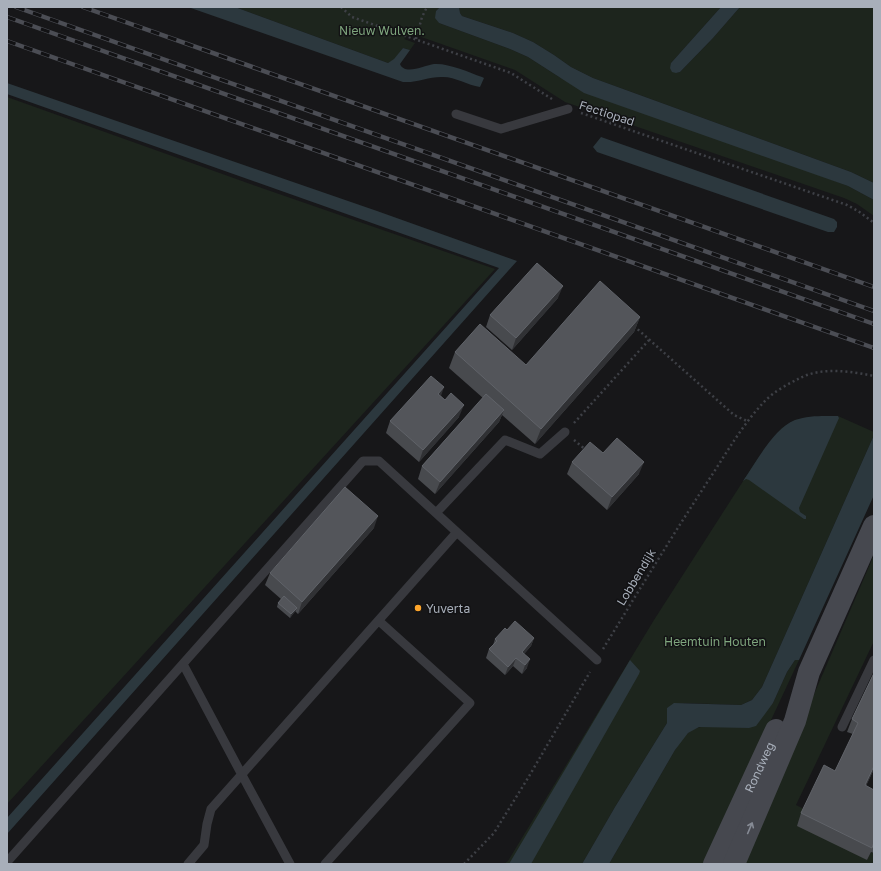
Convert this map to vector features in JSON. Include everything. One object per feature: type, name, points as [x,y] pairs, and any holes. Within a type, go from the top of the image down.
[{"type":"main road","name":"Rondweg","points":[[734,864],[794,721],[809,672],[874,526]]},
{"type":"main road","name":"Rondweg","points":[[714,864],[782,716],[809,672]]},
{"type":"lane","points":[[456,114],[501,129],[568,109]]},
{"type":"lane","points":[[436,513],[505,440],[540,454],[565,432]]},
{"type":"lane","points":[[7,862],[363,461],[379,462],[597,660]]},
{"type":"lane","points":[[188,864],[204,845],[211,809],[457,532]]},
{"type":"lane","points":[[326,864],[470,702],[379,621]]},
{"type":"lane","points":[[842,727],[874,660]]},
{"type":"lane","points":[[183,664],[290,864]]},
{"type":"path","name":"Fectiopad","points":[[341,7],[352,16],[511,73],[568,109],[847,205],[874,223]]},
{"type":"path","points":[[416,39],[422,17],[427,7]]},
{"type":"path","points":[[633,326],[734,415],[747,421]]},
{"type":"path","points":[[589,453],[565,432],[649,340]]},
{"type":"path","name":"Lobbendijk","points":[[464,864],[494,833],[670,538],[747,421],[765,400],[800,378],[818,372],[854,372],[874,376]]},
{"type":"green space","name":"Nieuw Wulven.","points":[[235,7],[440,7],[436,11],[439,23],[528,57],[559,77],[848,186],[874,200],[874,216],[857,204],[844,198],[565,102],[515,70],[410,33],[404,39],[415,43],[410,50],[403,48],[394,60],[388,63]]},
{"type":"green space","points":[[459,7],[721,7],[671,63],[676,73],[680,72],[713,38],[740,7],[874,7],[874,183],[851,172],[593,78],[571,67],[533,42],[513,33],[462,16]]},
{"type":"green space","points":[[7,97],[495,269],[7,804]]},
{"type":"green space","name":"Heemtuin Houten","points":[[838,416],[874,432],[874,435],[762,687],[752,700],[741,705],[685,703],[676,704],[667,708],[667,723],[582,864],[504,864],[508,861],[654,620],[766,447],[782,428],[795,420],[810,417],[839,418]]},
{"type":"green space","points":[[874,555],[874,641],[796,805],[804,809],[867,860],[871,852],[874,853],[874,864],[741,864]]},
{"type":"green space","points":[[795,660],[799,660],[731,806],[707,864],[609,864],[681,740],[689,732],[702,727],[726,726],[749,728],[773,703],[787,672]]},
{"type":"shaded area","points":[[188,7],[235,7],[388,63],[394,59],[403,48],[410,50],[400,64],[406,69],[411,70],[434,64],[440,64],[458,68],[484,78],[480,87],[446,77],[403,82]]},
{"type":"shaded area","points":[[440,7],[459,7],[462,16],[513,33],[533,42],[571,67],[593,78],[851,172],[874,183],[874,200],[848,186],[584,93],[528,57],[439,23],[435,18],[436,11]]},
{"type":"shaded area","points":[[721,7],[740,7],[680,72],[672,72],[670,68],[671,63]]},
{"type":"shaded area","points":[[7,83],[517,261],[7,834],[7,818],[499,268],[7,94]]},
{"type":"shaded area","points":[[601,137],[834,219],[837,222],[837,227],[834,232],[828,232],[597,152],[593,147]]},
{"type":"shaded area","points":[[838,416],[839,418],[799,508],[800,512],[806,516],[806,519],[749,480],[746,479],[743,481],[766,446],[787,424],[806,417]]},
{"type":"shaded area","points":[[874,435],[874,495],[799,660],[795,660],[787,672],[773,703],[756,726],[749,728],[699,727],[688,733],[675,750],[609,864],[582,864],[667,723],[667,708],[674,703],[741,705],[752,700],[762,687]]},
{"type":"shaded area","points":[[630,660],[640,671],[639,674],[531,864],[509,864]]},
{"type":"building","points":[[537,263],[563,286],[516,338],[490,315]]},
{"type":"building","points":[[600,281],[640,317],[541,429],[455,352],[480,324],[526,365]]},
{"type":"building","points":[[431,376],[444,387],[438,394],[445,400],[451,393],[464,405],[423,450],[390,421]]},
{"type":"building","points":[[486,394],[504,410],[440,482],[422,466]]},
{"type":"building","points":[[617,438],[644,462],[612,497],[572,462],[590,442],[603,453]]},
{"type":"building","points":[[345,487],[378,516],[302,602],[270,573]]},
{"type":"building","points":[[284,596],[297,608],[291,614],[278,603]]},
{"type":"building","points":[[515,621],[534,638],[522,652],[530,659],[525,665],[516,658],[508,667],[489,649],[497,641],[495,639],[505,628],[507,630]]},
{"type":"building","points":[[874,673],[874,766],[865,785],[874,790],[874,842],[872,848],[801,813],[824,765],[835,771],[858,723],[852,719]]},
{"type":"railway","points":[[16,7],[874,311]]},
{"type":"railway","points":[[83,7],[874,287]]},
{"type":"railway","points":[[7,17],[874,324]]},
{"type":"railway","points":[[7,41],[874,348]]},
{"type":"place","name":"Yuverta","points":[[418,608]]}]
